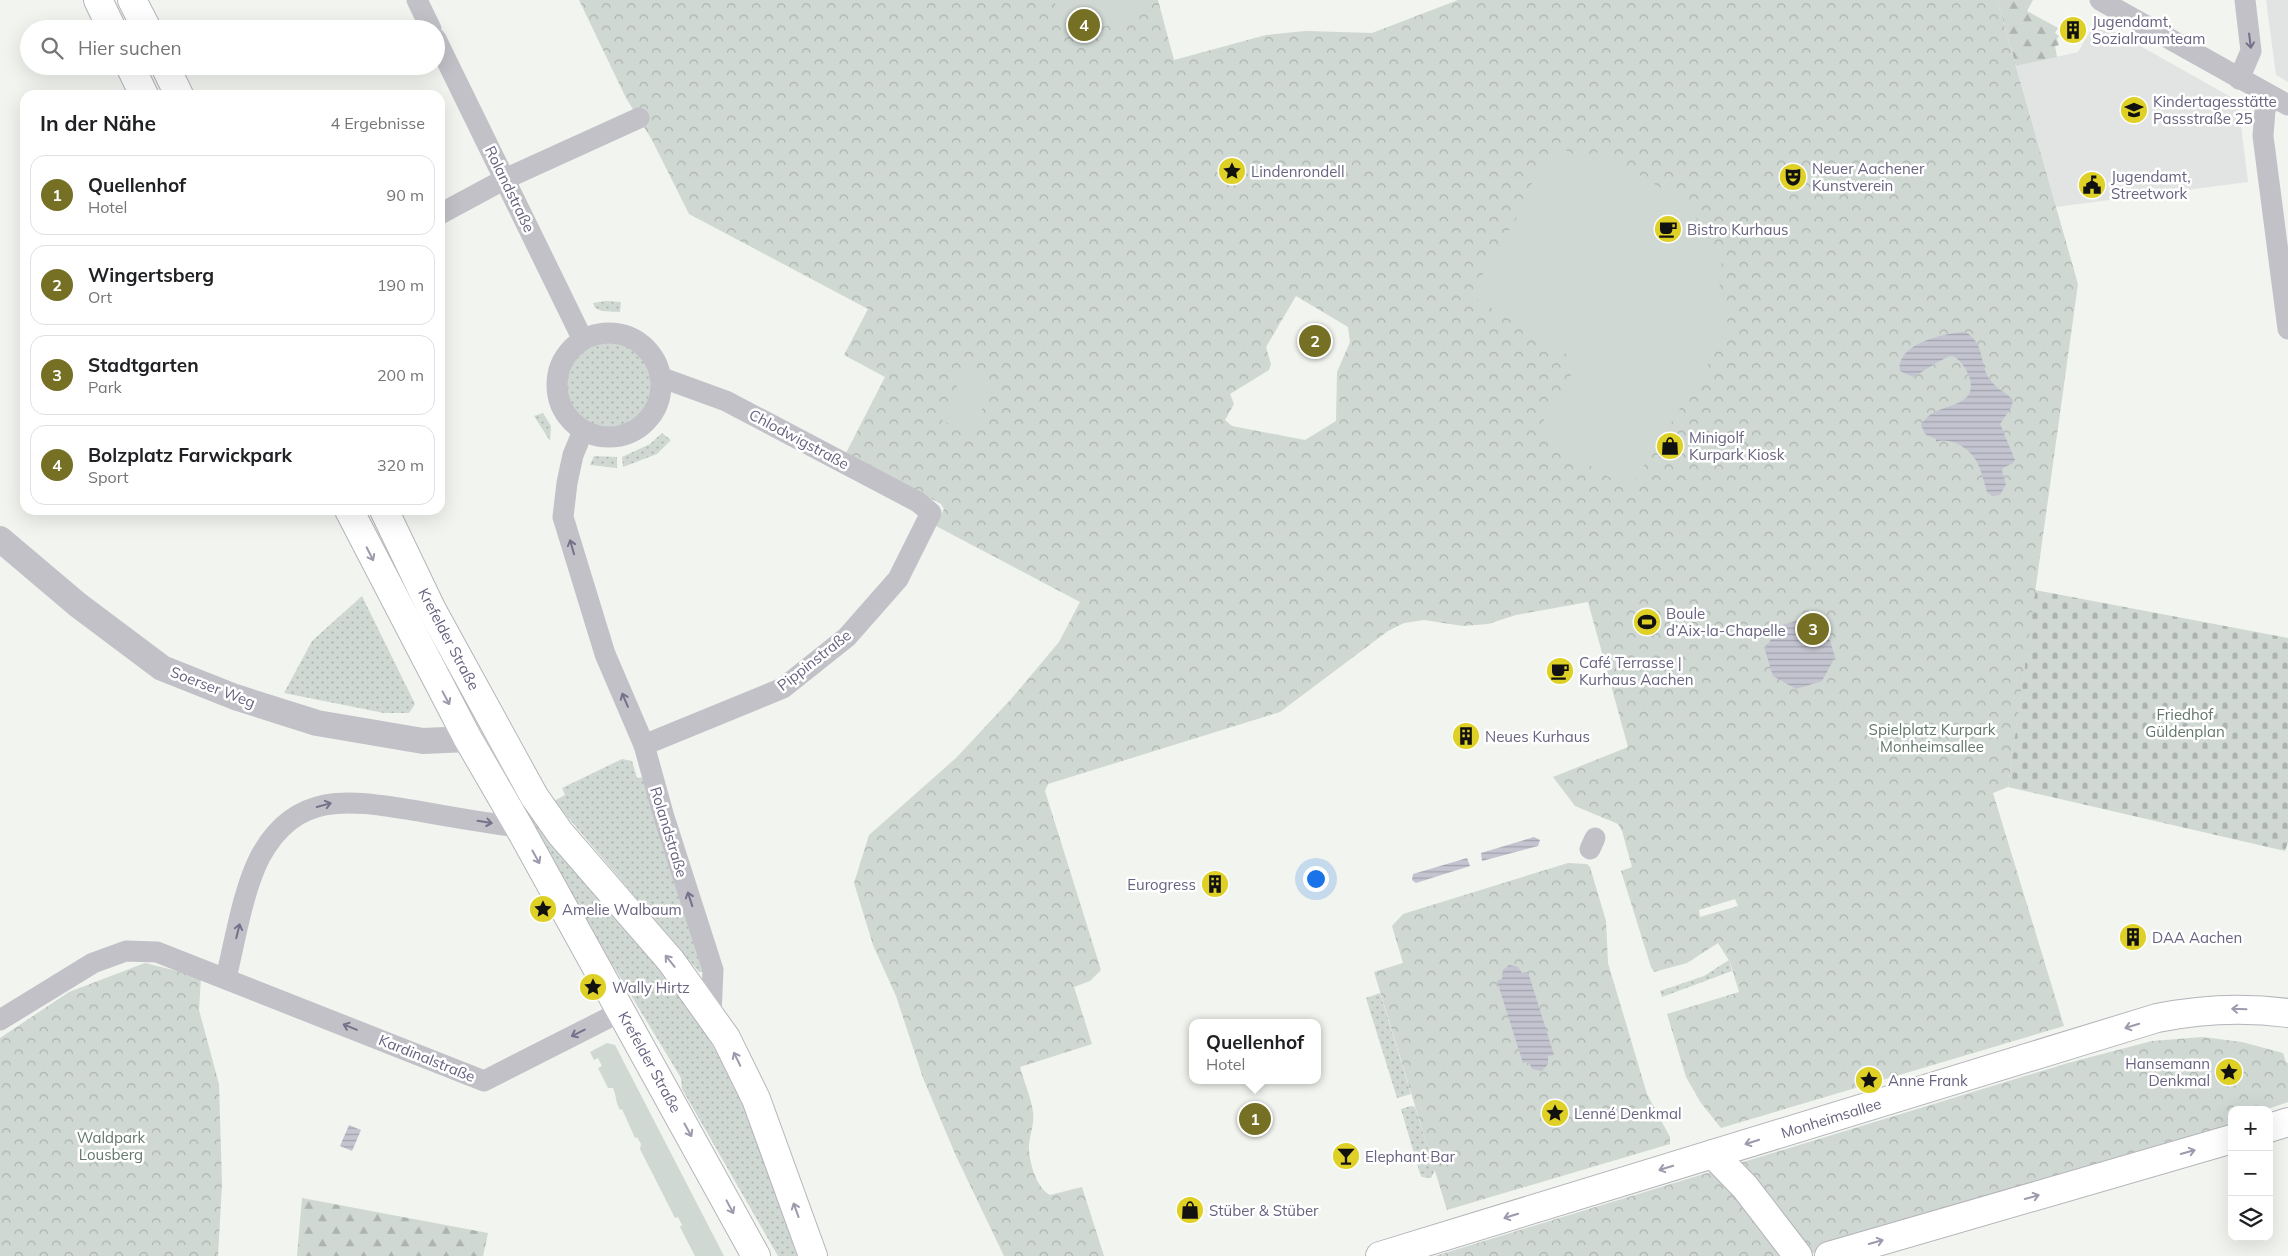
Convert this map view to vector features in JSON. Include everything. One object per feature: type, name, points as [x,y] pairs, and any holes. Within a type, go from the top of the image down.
[{"type":"main road","points":[[98,0],[108,20]]},
{"type":"main road","points":[[132,0],[142,20]]},
{"type":"main road","points":[[134,75],[142,90]]},
{"type":"main road","points":[[169,75],[177,90]]},
{"type":"main road","name":"Krefelder Straße","points":[[352,515],[468,738],[622,1011],[756,1256]]},
{"type":"main road","name":"Krefelder Straße","points":[[386,515],[432,610],[464,671],[494,720],[516,768],[560,834],[671,961],[710,1014]]},
{"type":"main road","name":"Monheimsallee","points":[[1380,1256],[2157,1018],[2230,1008],[2288,1013]]},
{"type":"main road","points":[[710,1014],[726,1038],[756,1100],[813,1256]]},
{"type":"main road","points":[[2273,1127],[2288,1122]]},
{"type":"main road","points":[[1830,1256],[2228,1140]]},
{"type":"main road","points":[[1713,1154],[1745,1187],[1798,1256]]},
{"type":"street","points":[[418,0],[428,20]]},
{"type":"street","points":[[2100,0],[2279,100],[2265,110],[2263,136],[2288,329]]},
{"type":"street","points":[[2239,79],[2251,51],[2245,0]]},
{"type":"street","name":"Rolandstraße","points":[[445,56],[583,340]]},
{"type":"street","points":[[445,211],[505,179],[639,118]]},
{"type":"street","points":[[611,333],[625,336],[638,342],[648,351],[656,363],[660,377],[660,393],[655,409],[645,423],[631,432],[615,437],[598,436],[583,431],[570,421],[561,408],[557,393],[557,377],[562,362],[571,349],[583,340],[596,335],[611,333]]},
{"type":"street","name":"Chlodwigstraße","points":[[660,377],[726,401],[918,502],[931,513]]},
{"type":"street","name":"Rolandstraße","points":[[583,431],[573,455],[563,516],[606,654],[644,745],[664,817],[713,970],[710,1014]]},
{"type":"street","name":"Pippinstraße","points":[[644,745],[783,688],[847,637],[898,579],[931,513]]},
{"type":"street","name":"Soerser Weg","points":[[0,539],[78,605],[162,668],[235,697],[317,723],[423,741],[468,738]]},
{"type":"street","name":"Krefelder Straße","points":[[468,738],[516,768]]},
{"type":"street","points":[[226,978],[252,876],[261,856],[274,836],[292,820],[310,809],[329,803],[360,802],[519,827]]},
{"type":"street","name":"Kardinalstraße","points":[[0,1020],[93,963],[126,951],[157,952],[484,1081],[622,1011]]},
{"type":"shaded area","points":[[2266,0],[2288,0],[2288,82],[2276,75]]},
{"type":"shaded area","name":"Kindertagesstätte Passstraße 25","points":[[2096,21],[2238,101],[2248,182],[2056,207],[2016,66],[2078,52]]},
{"type":"shaded area","points":[[1966,332],[1973,338],[1980,350],[1987,376],[2013,400],[2011,408],[2000,424],[2015,460],[2003,468],[2002,471],[2006,484],[2000,495],[1992,496],[1987,492],[1978,464],[1971,453],[1952,442],[1936,442],[1936,439],[1925,434],[1921,425],[1932,414],[1967,397],[1971,386],[1964,366],[1955,357],[1951,356],[1913,377],[1900,371],[1901,361],[1906,353],[1924,341],[1935,337]]},
{"type":"shaded area","points":[[1803,619],[1827,631],[1835,657],[1822,681],[1796,689],[1773,676],[1765,650],[1778,626]]},
{"type":"shaded area","points":[[1534,837],[1540,840],[1538,846],[1482,861],[1481,853]]},
{"type":"shaded area","points":[[1467,858],[1470,866],[1416,883],[1412,880],[1413,874]]},
{"type":"shaded area","points":[[1509,965],[1518,967],[1522,973],[1528,972],[1554,1055],[1548,1056],[1548,1064],[1542,1071],[1532,1069],[1529,1062],[1523,1063],[1497,981],[1502,979],[1503,970]]},
{"type":"shaded area","points":[[349,1125],[361,1130],[352,1151],[340,1146]]},
{"type":"green space","name":"Spielplatz Kurpark Monheimsallee","points":[[579,0],[1158,0],[1174,60],[1266,35],[1306,31],[1372,33],[1458,0],[1997,0],[2078,284],[2008,787],[1993,793],[2064,1026],[1721,1128],[1701,1103],[1686,1077],[1667,1014],[1739,992],[1730,962],[1718,943],[1687,963],[1654,972],[1621,871],[1632,867],[1622,831],[1618,824],[1575,806],[1553,777],[1628,747],[1588,602],[1516,615],[1488,624],[1463,626],[1424,620],[1404,623],[1388,631],[1280,712],[1048,784],[1045,791],[1101,970],[1090,981],[1074,987],[1092,1044],[1020,1067],[1033,1112],[1029,1145],[1030,1156],[1038,1182],[1045,1192],[1050,1195],[1082,1187],[1104,1256],[1004,1256],[956,1156],[923,1078],[896,996],[873,945],[854,883],[869,835],[956,758],[1012,698],[1059,642],[1080,602],[936,526],[944,509],[941,504],[846,453],[885,377],[844,355],[868,309],[689,214],[652,140],[626,98]],"holes":[[[1296,296],[1348,327],[1350,342],[1337,372],[1336,421],[1305,440],[1232,426],[1225,420],[1234,404],[1230,394],[1269,370],[1271,364],[1266,347]],[[1735,899],[1738,906],[1700,917],[1699,910]]]},
{"type":"green space","points":[[1054,0],[1134,0],[1139,16],[1065,38]]},
{"type":"green space","points":[[1997,0],[2033,0],[2027,11],[2058,28],[2055,33],[2059,36],[2057,39],[2059,45],[2055,46],[2057,57],[2016,66]]},
{"type":"green space","points":[[1556,144],[1590,165],[1599,150],[1687,204],[1722,258],[1719,294],[1730,330],[1629,489],[1536,433],[1579,362],[1470,295],[1533,191],[1529,188]]},
{"type":"green space","points":[[606,301],[621,302],[620,312],[602,311],[595,308],[593,303]]},
{"type":"green space","points":[[607,341],[624,344],[638,354],[648,368],[651,385],[648,402],[638,416],[624,426],[607,429],[590,426],[576,416],[566,402],[563,385],[566,368],[576,354],[590,344]]},
{"type":"green space","points":[[965,370],[994,386],[969,435],[940,419]]},
{"type":"green space","points":[[543,413],[551,426],[550,441],[534,416]]},
{"type":"green space","points":[[662,433],[671,440],[657,454],[623,467],[622,457],[650,444]]},
{"type":"green space","points":[[594,456],[617,457],[617,468],[590,465]]},
{"type":"green space","name":"Friedhof Güldenplan","points":[[2035,590],[2288,638],[2288,842],[2285,851],[2008,787]]},
{"type":"green space","points":[[362,596],[415,704],[409,713],[384,713],[284,693],[312,641]]},
{"type":"green space","points":[[622,759],[632,761],[637,778],[644,777],[703,972],[699,972],[554,801],[565,795],[562,788]]},
{"type":"green space","points":[[516,798],[553,845],[668,979],[696,1018],[731,1079],[762,1143],[759,1148],[797,1256],[778,1256],[682,1089],[681,1078],[600,944],[594,942]]},
{"type":"green space","points":[[1568,863],[1587,864],[1590,867],[1606,921],[1608,963],[1647,1094],[1670,1137],[1670,1144],[1447,1210],[1374,972],[1403,963],[1392,926],[1403,914]]},
{"type":"green space","points":[[1729,960],[1732,971],[1662,997],[1660,991],[1704,976]]},
{"type":"green space","name":"Waldpark Lousberg","points":[[145,963],[201,977],[199,1010],[219,1084],[222,1184],[218,1256],[0,1256],[0,1038],[69,992]]},
{"type":"green space","points":[[1380,993],[1411,1094],[1397,1098],[1366,998]]},
{"type":"green space","points":[[2203,1037],[2242,1042],[2283,1053],[2288,1063],[2288,1102],[2273,1107],[2228,1106],[2228,1126],[2212,1136],[1802,1256],[1435,1256],[2068,1063],[2152,1041]]},
{"type":"green space","points":[[607,1043],[615,1045],[724,1256],[695,1256],[680,1227],[682,1225],[678,1217],[675,1218],[640,1149],[641,1144],[637,1137],[635,1138],[622,1109],[620,1110],[618,1107],[613,1088],[608,1088],[598,1068],[602,1066],[598,1058],[594,1060],[590,1052]]},
{"type":"green space","points":[[1411,1106],[1415,1107],[1435,1170],[1431,1178],[1422,1177],[1420,1174],[1401,1109]]},
{"type":"green space","points":[[302,1198],[488,1233],[483,1256],[297,1256]]},
{"type":"place","name":"Bolzplatz Farwickpark","points":[[1084,25]]},
{"type":"place","name":"Jugendamt, Sozialraumteam","points":[[2073,30]]},
{"type":"place","name":"Kindertagesstätte Passstraße 25","points":[[2134,110]]},
{"type":"place","name":"Lindenrondell","points":[[1232,171]]},
{"type":"place","name":"Neuer Aachener Kunstverein","points":[[1793,177]]},
{"type":"place","name":"Jugendamt, Streetwork","points":[[2092,185]]},
{"type":"place","name":"Bistro Kurhaus","points":[[1668,229]]},
{"type":"place","name":"Wingertsberg","points":[[1315,341]]},
{"type":"place","name":"Minigolf Kurpark Kiosk","points":[[1670,446]]},
{"type":"place","name":"Boule d’Aix-la-Chapelle","points":[[1647,622]]},
{"type":"place","name":"Stadtgarten","points":[[1813,629]]},
{"type":"place","name":"Café Terrasse | Kurhaus Aachen","points":[[1560,671]]},
{"type":"place","name":"Neues Kurhaus","points":[[1466,736]]},
{"type":"place","name":"Eurogress","points":[[1215,884]]},
{"type":"place","name":"Amelie Walbaum","points":[[543,909]]},
{"type":"place","name":"DAA Aachen","points":[[2133,937]]},
{"type":"place","name":"Wally Hirtz","points":[[593,987]]},
{"type":"place","name":"Hansemann Denkmal","points":[[2229,1072]]},
{"type":"place","name":"Anne Frank","points":[[1869,1080]]},
{"type":"place","name":"Lenné Denkmal","points":[[1555,1113]]},
{"type":"place","name":"Quellenhof","points":[[1255,1119]]},
{"type":"place","name":"Elephant Bar","points":[[1346,1156]]},
{"type":"place","name":"Stüber & Stüber","points":[[1190,1210]]}]
